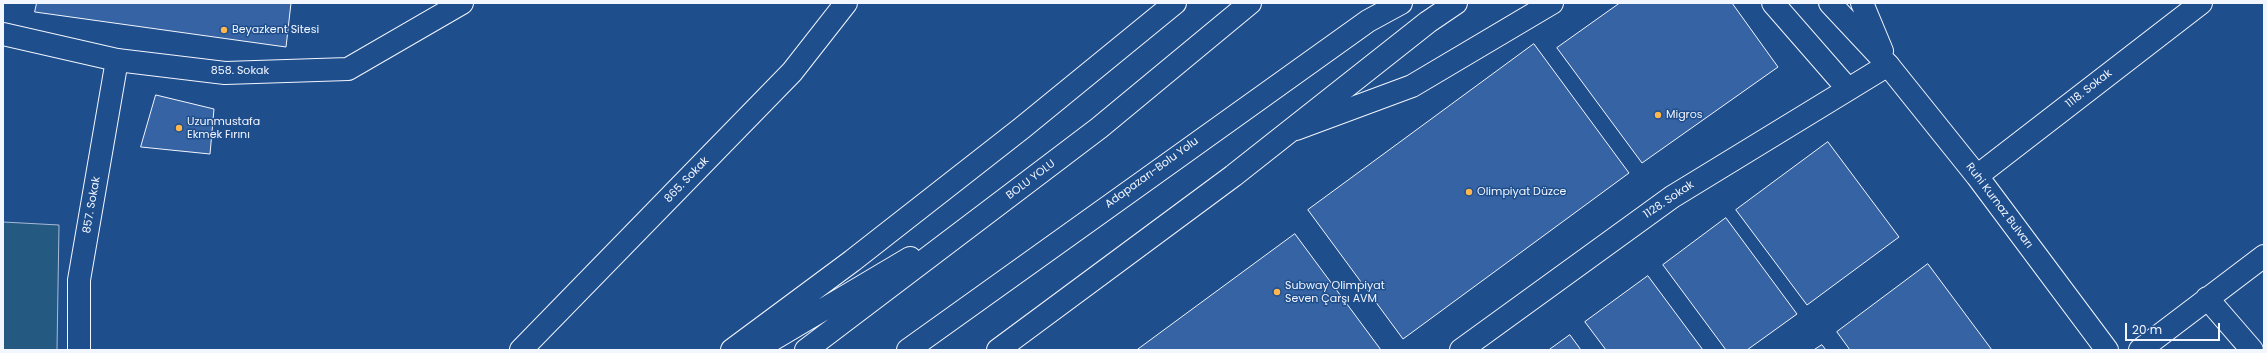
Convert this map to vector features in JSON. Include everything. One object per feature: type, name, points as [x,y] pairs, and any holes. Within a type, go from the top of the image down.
[{"type":"main road","name":"858. Sokak","points":[[3,34],[117,60],[225,73],[348,69],[462,3]]},
{"type":"main road","name":"865. Sokak","points":[[521,350],[792,72],[846,3]]},
{"type":"main road","points":[[732,350],[852,261],[1010,138],[1175,3]]},
{"type":"main road","name":"BOLU YOLU","points":[[806,350],[1099,128],[1250,3]]},
{"type":"main road","name":"Adapazarı-Bolu Yolu","points":[[908,350],[1368,20],[1400,3]]},
{"type":"main road","points":[[998,350],[1289,131],[1428,22],[1456,3]]},
{"type":"main road","points":[[1289,131],[1412,86],[1552,3]]},
{"type":"main road","points":[[1773,3],[1848,89]]},
{"type":"main road","points":[[1830,3],[1888,65]]},
{"type":"main road","points":[[1862,3],[1888,65]]},
{"type":"main road","points":[[1870,3],[1888,65]]},
{"type":"main road","name":"1118. Sokak","points":[[1977,176],[2201,3]]},
{"type":"main road","name":"857. Sokak","points":[[79,350],[79,280],[117,60]]},
{"type":"main road","name":"1128. Sokak","points":[[1461,350],[1672,197],[1888,65]]},
{"type":"main road","name":"Ruhi Kurnaz Bulvarı","points":[[1888,65],[1977,176],[2107,350]]},
{"type":"main road","points":[[755,350],[999,205]]},
{"type":"main road","points":[[2140,350],[2264,256]]},
{"type":"main road","points":[[934,350],[1019,270]]},
{"type":"main road","points":[[2207,298],[2252,350]]},
{"type":"shaded area","points":[[3,222],[59,225],[57,350],[3,350]]},
{"type":"building","name":"Beyazkent Sitesi","points":[[37,3],[291,3],[286,47],[35,12]]},
{"type":"building","name":"Migros","points":[[1620,3],[1732,3],[1778,67],[1642,163],[1557,48]]},
{"type":"building","name":"Olimpiyat Düzce","points":[[1534,44],[1629,173],[1403,339],[1308,210]]},
{"type":"building","name":"Uzunmustafa Ekmek Fırını","points":[[156,95],[214,109],[210,154],[141,147]]},
{"type":"building","points":[[1828,142],[1899,237],[1807,305],[1736,210]]},
{"type":"building","points":[[1726,218],[1797,314],[1747,350],[1726,350],[1663,265]]},
{"type":"building","name":"Subway Olimpiyat Seven Çarşı AVM","points":[[1295,234],[1381,350],[1137,350]]},
{"type":"building","points":[[1928,264],[1992,350],[1850,350],[1837,332]]},
{"type":"building","points":[[1648,276],[1703,350],[1606,350],[1585,322]]},
{"type":"building","points":[[1570,335],[1581,350],[1549,350]]},
{"type":"building","points":[[1822,345],[1826,350],[1814,350]]},
{"type":"place","name":"Beyazkent Sitesi","points":[[224,30]]},
{"type":"place","name":"Migros","points":[[1658,115]]},
{"type":"place","name":"Uzunmustafa Ekmek Fırını","points":[[179,128]]},
{"type":"place","name":"Olimpiyat Düzce","points":[[1469,192]]},
{"type":"place","name":"Subway Olimpiyat Seven Çarşı AVM","points":[[1277,292]]}]
